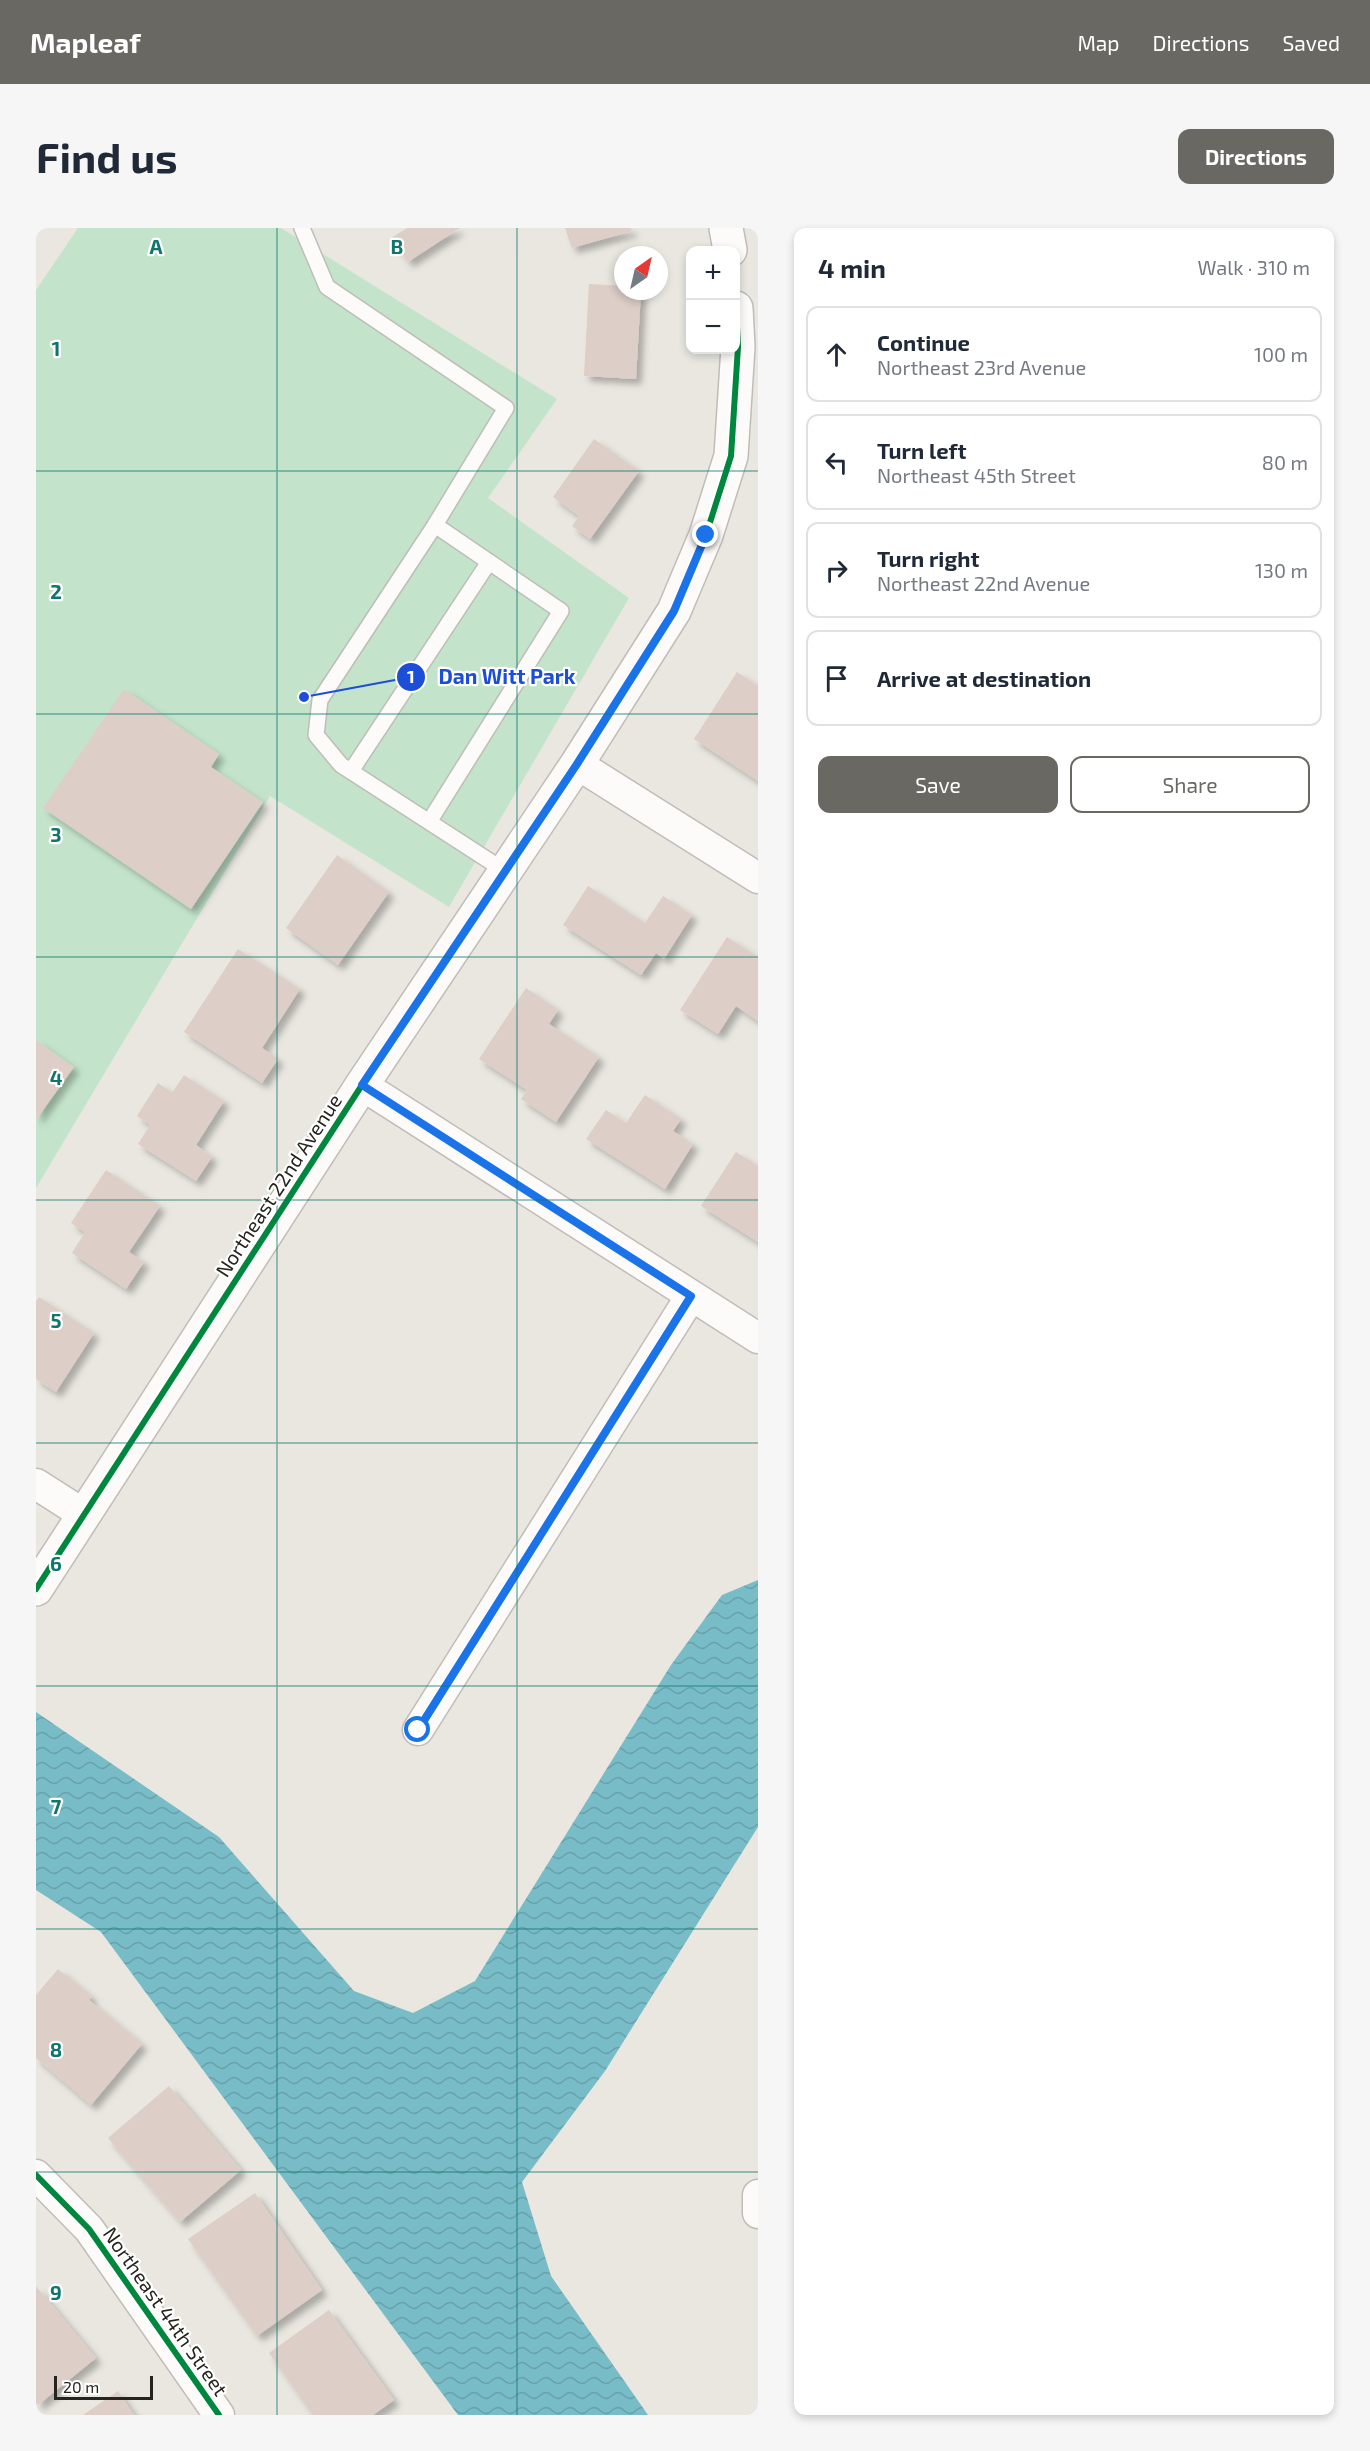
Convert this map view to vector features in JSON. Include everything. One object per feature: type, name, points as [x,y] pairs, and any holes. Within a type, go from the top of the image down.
[{"type":"street","points":[[726,228],[729,246]]},
{"type":"street","name":"Northeast 22nd Avenue","points":[[36,1589],[362,1085],[577,764],[674,611],[706,535],[731,456],[738,354]]},
{"type":"street","points":[[577,764],[758,878]]},
{"type":"street","points":[[362,1085],[758,1338]]},
{"type":"street","points":[[418,1730],[691,1296]]},
{"type":"street","points":[[36,1484],[83,1514]]},
{"type":"street","name":"Northeast 44th Street","points":[[36,2175],[88,2229],[219,2415]]},
{"type":"lane","points":[[302,228],[327,286],[506,408],[435,525],[320,700],[316,735],[340,765],[505,871]]},
{"type":"lane","points":[[429,822],[561,611],[435,525]]},
{"type":"lane","points":[[351,771],[489,562]]},
{"type":"green space","points":[[78,228],[281,228],[557,399],[488,498],[629,598],[449,907],[270,796],[36,1188],[36,290]]},
{"type":"water","points":[[758,1580],[758,1827],[605,2071],[522,2182],[551,2276],[648,2415],[458,2415],[101,1932],[36,1890],[36,1712],[219,1837],[354,1991],[413,2013],[475,1981],[671,1665],[722,1595]]},
{"type":"building","points":[[407,228],[460,228],[408,262],[391,238]]},
{"type":"building","points":[[565,228],[631,228],[632,231],[572,248]]},
{"type":"building","points":[[589,284],[614,285],[614,300],[640,300],[636,379],[584,376]]},
{"type":"building","points":[[594,439],[639,471],[590,539],[572,526],[579,516],[553,497]]},
{"type":"building","points":[[737,672],[758,686],[758,781],[694,739]]},
{"type":"building","points":[[124,689],[219,754],[211,767],[263,802],[191,909],[43,808]]},
{"type":"building","points":[[337,855],[389,892],[338,965],[286,928]]},
{"type":"building","points":[[588,886],[645,923],[663,896],[692,915],[664,959],[656,953],[641,975],[563,925]]},
{"type":"building","points":[[727,937],[758,957],[758,1021],[736,1006],[718,1034],[680,1010]]},
{"type":"building","points":[[238,949],[300,989],[262,1048],[278,1059],[262,1083],[184,1032]]},
{"type":"building","points":[[526,988],[558,1010],[549,1024],[599,1057],[556,1122],[521,1099],[527,1090],[479,1059]]},
{"type":"building","points":[[36,1040],[74,1067],[36,1120]]},
{"type":"building","points":[[184,1075],[224,1101],[196,1145],[212,1157],[196,1181],[138,1144],[150,1125],[137,1116],[158,1083],[172,1093]]},
{"type":"building","points":[[645,1095],[681,1119],[673,1131],[693,1144],[665,1189],[586,1139],[606,1110],[626,1123]]},
{"type":"building","points":[[736,1152],[758,1166],[758,1242],[701,1206]]},
{"type":"building","points":[[106,1170],[160,1206],[129,1252],[144,1262],[126,1289],[72,1253],[85,1232],[71,1223]]},
{"type":"building","points":[[39,1297],[94,1333],[56,1392],[36,1379],[36,1301]]},
{"type":"building","points":[[58,1969],[92,1997],[89,2000],[142,2044],[91,2105],[36,2058],[36,1995]]},
{"type":"building","points":[[169,2086],[241,2170],[180,2222],[108,2138]]},
{"type":"building","points":[[255,2193],[322,2290],[257,2336],[188,2239]]},
{"type":"building","points":[[36,2286],[96,2358],[38,2405],[36,2403]]},
{"type":"building","points":[[329,2310],[394,2400],[373,2415],[313,2415],[269,2353]]},
{"type":"building","points":[[118,2391],[134,2415],[83,2415]]},
{"type":"cycle path","points":[[36,1589],[362,1085],[577,764],[674,611],[706,535],[731,456],[738,354]]},
{"type":"cycle path","points":[[418,1730],[691,1296]]},
{"type":"cycle path","points":[[36,2175],[89,2229],[219,2415]]},
{"type":"place","name":"Dan Witt Park","points":[[304,697]]},
{"type":"route","points":[[418,1730],[691,1296],[362,1085],[577,764],[674,611],[706,535]]}]
